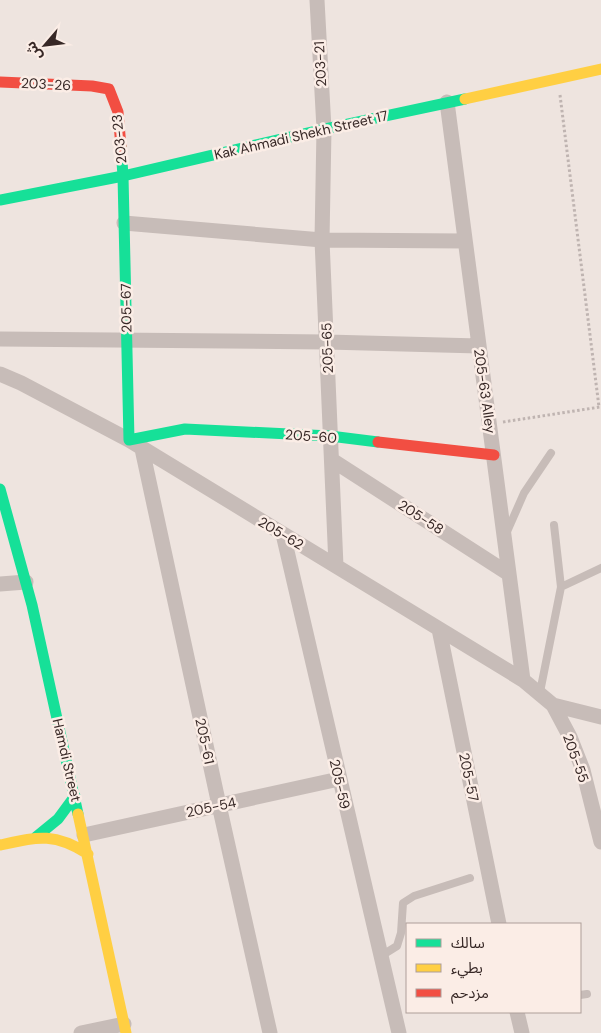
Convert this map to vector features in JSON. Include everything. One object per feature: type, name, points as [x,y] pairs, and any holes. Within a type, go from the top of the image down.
[{"type":"main road","name":"Kak Ahmadi Shekh Street 17","points":[[0,200],[123,176],[324,129],[601,69]]},
{"type":"main road","name":"203-26","points":[[0,82],[92,86]]},
{"type":"main road","name":"203-23","points":[[92,86],[109,89],[118,112],[123,176]]},
{"type":"main road","name":"205-67","points":[[123,176],[129,440]]},
{"type":"main road","name":"205-60","points":[[129,440],[186,429],[330,436],[494,455]]},
{"type":"main road","name":"Hamdi Street","points":[[0,489],[26,582],[84,835],[125,1028]]},
{"type":"main road","points":[[36,837],[59,820],[75,796]]},
{"type":"main road","points":[[0,845],[36,837],[50,837],[64,840],[88,854]]},
{"type":"street","name":"203-21","points":[[316,0],[324,129]]},
{"type":"street","name":"205-63 Alley","points":[[447,102],[523,680]]},
{"type":"street","name":"205-65","points":[[324,129],[322,240],[336,566]]},
{"type":"street","points":[[124,223],[322,240],[465,241]]},
{"type":"street","points":[[0,339],[327,342],[479,346]]},
{"type":"street","name":"205-62","points":[[0,374],[21,383],[129,440],[523,680],[540,692],[553,706]]},
{"type":"street","name":"205-61","points":[[142,449],[270,1033]]},
{"type":"street","name":"205-58","points":[[332,460],[509,574]]},
{"type":"street","name":"205-59","points":[[283,534],[399,1033]]},
{"type":"street","points":[[0,584],[26,582]]},
{"type":"street","name":"205-57","points":[[439,629],[500,923]]},
{"type":"street","points":[[553,706],[601,717]]},
{"type":"street","name":"205-55","points":[[553,706],[570,737],[583,770],[601,842]]},
{"type":"street","name":"205-54","points":[[84,835],[339,779]]},
{"type":"street","points":[[517,1013],[522,1033]]},
{"type":"street","points":[[81,1033],[125,1028]]},
{"type":"lane","points":[[504,536],[524,493],[551,453]]},
{"type":"lane","points":[[540,692],[561,587],[554,525]]},
{"type":"lane","points":[[561,587],[601,568]]},
{"type":"lane","points":[[382,956],[397,946],[401,933],[403,903],[414,896],[470,878]]},
{"type":"path","points":[[490,424],[600,407],[557,78]]},
{"type":"traffic: fast","points":[[0,200],[123,176],[329,128],[465,99]]},
{"type":"traffic: fast","points":[[121,147],[129,440],[185,429],[330,436],[378,442]]},
{"type":"traffic: fast","points":[[0,489],[32,605],[78,814]]},
{"type":"traffic: fast","points":[[36,837],[58,819],[75,796]]},
{"type":"traffic: slow","points":[[465,99],[601,69]]},
{"type":"traffic: slow","points":[[78,814],[126,1033]]},
{"type":"traffic: slow","points":[[0,845],[25,840],[55,839],[88,854]]},
{"type":"traffic: jam","points":[[0,82],[92,86],[109,89],[118,112],[121,147]]},
{"type":"traffic: jam","points":[[378,442],[494,455]]}]
